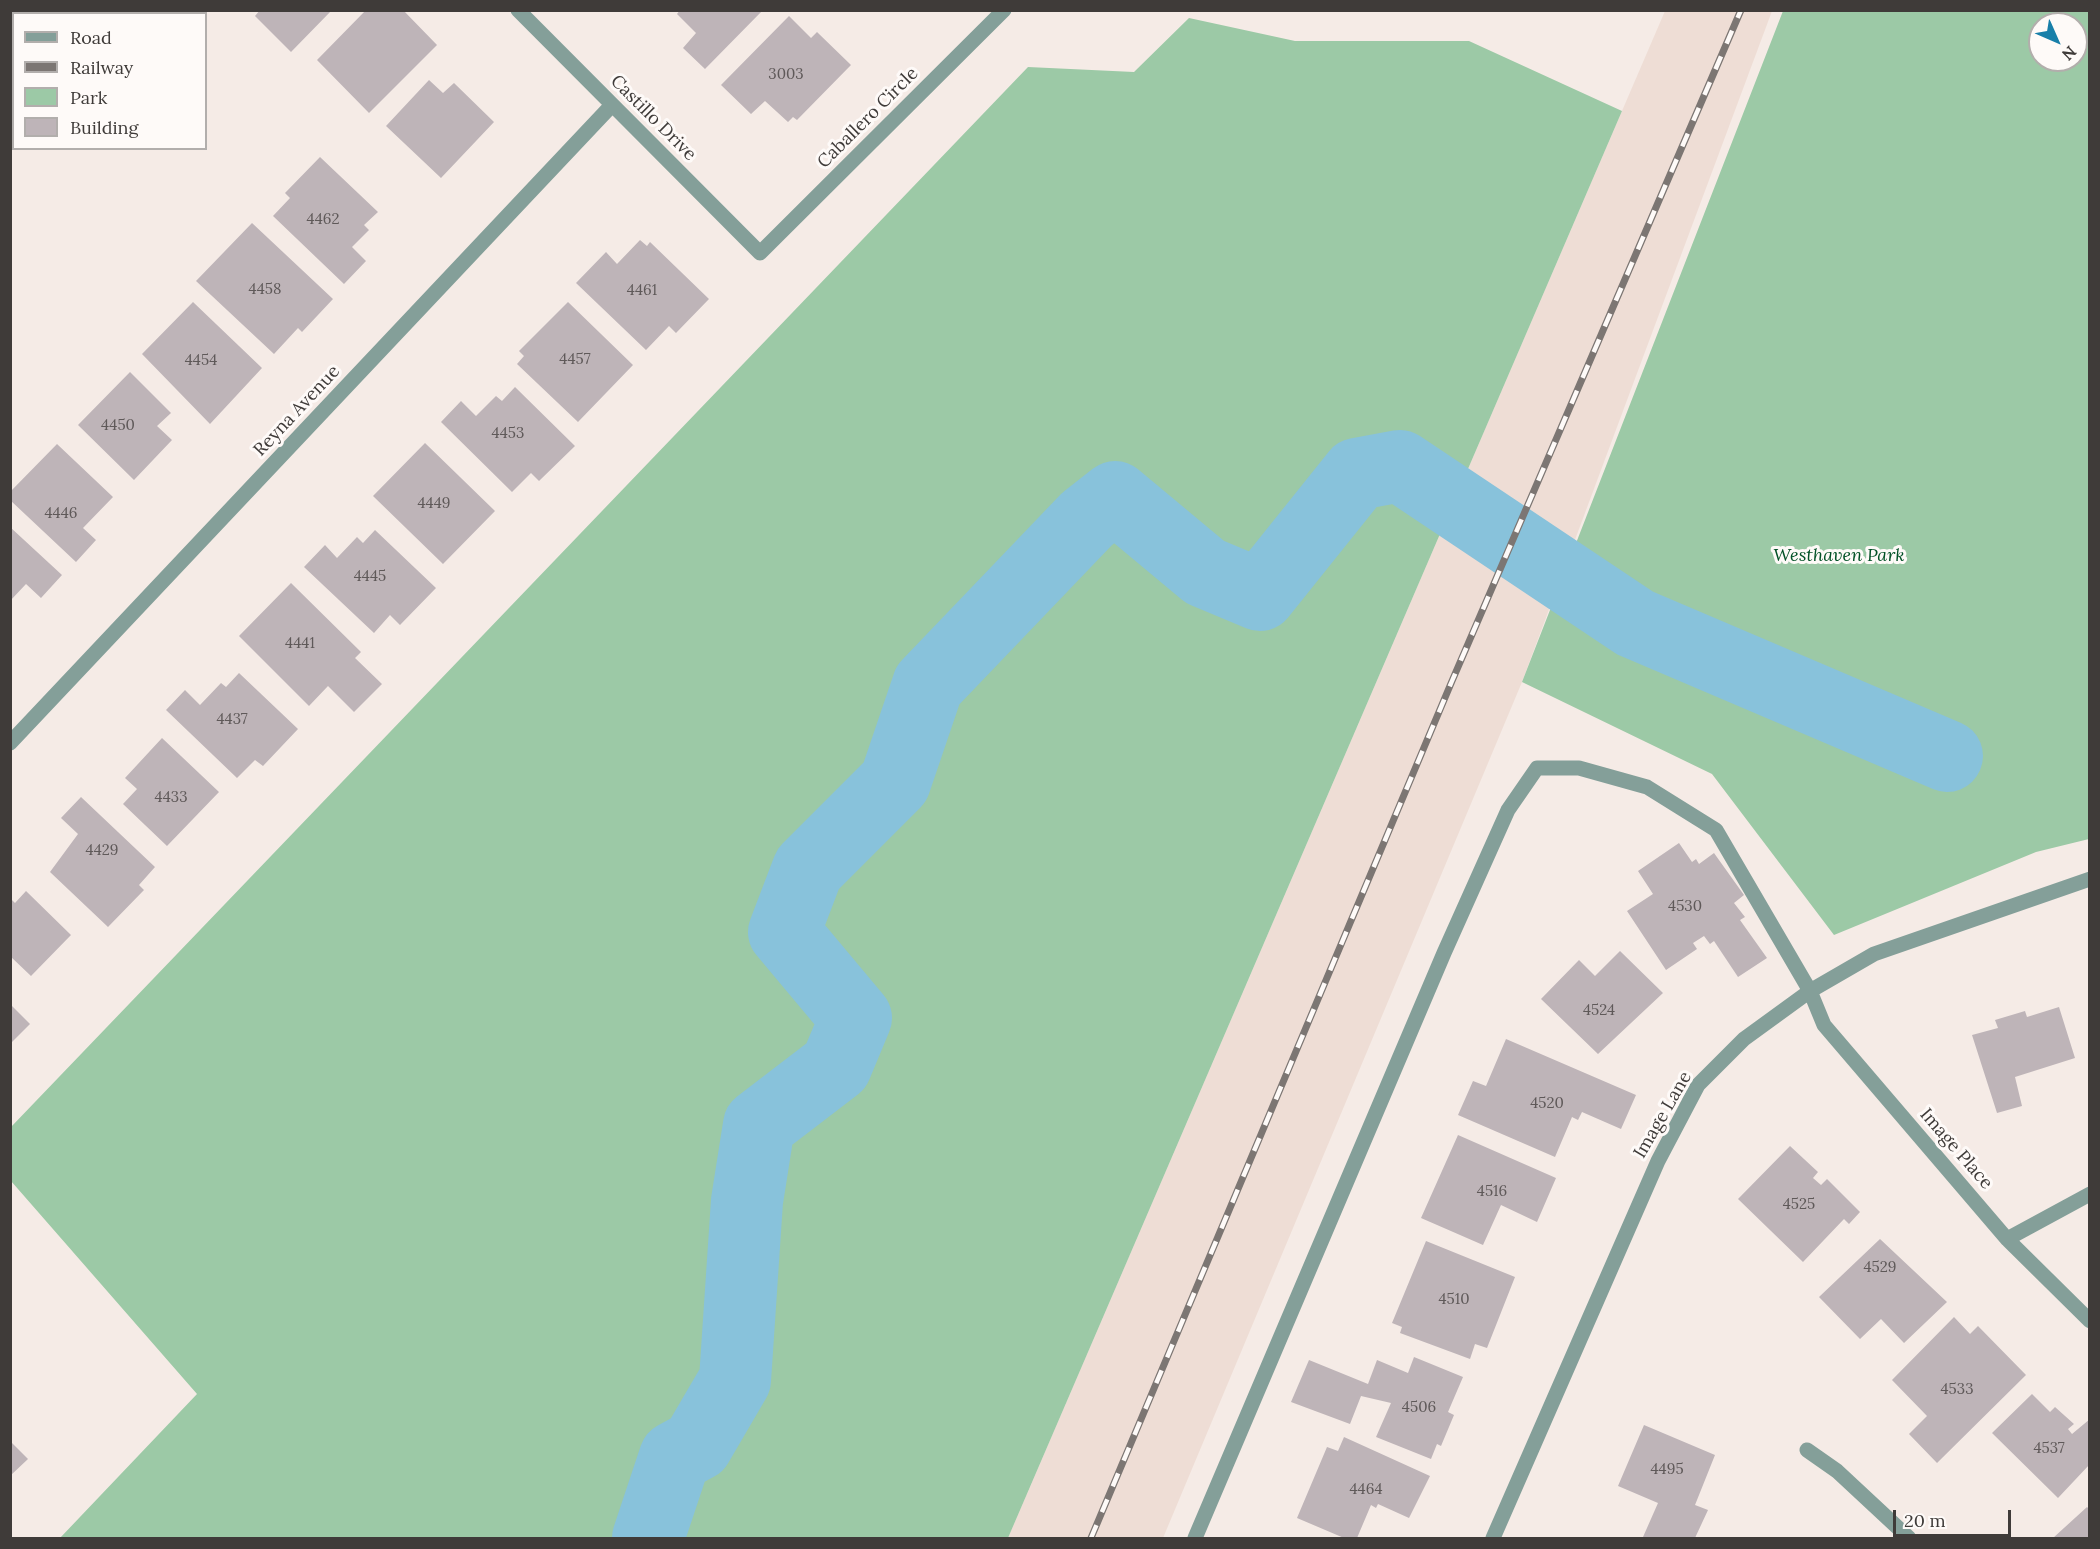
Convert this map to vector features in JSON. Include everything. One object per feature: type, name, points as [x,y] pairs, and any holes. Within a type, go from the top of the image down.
[{"type":"street","name":"Castillo Drive","points":[[518,10],[760,253]]},
{"type":"street","name":"Caballero Circle","points":[[760,253],[1004,10]]},
{"type":"street","name":"Reyna Avenue","points":[[10,743],[612,105]]},
{"type":"street","name":"Image Place","points":[[1195,1539],[1448,943],[1508,810],[1537,768],[1579,768],[1647,787],[1716,830],[1810,991],[1824,1025],[2007,1239],[2090,1321]]},
{"type":"street","name":"Image Lane","points":[[1493,1539],[1658,1161],[1698,1085],[1744,1039],[1810,991],[1874,954],[2090,879]]},
{"type":"street","points":[[2007,1239],[2090,1194]]},
{"type":"street","points":[[1807,1450],[1837,1471],[1909,1539]]},
{"type":"shaded area","points":[[1665,11],[1772,11],[1522,682],[1163,1538],[1008,1538]]},
{"type":"green space","name":"Westhaven Park","points":[[1783,11],[2089,11],[2089,839],[2036,852],[1834,935],[1712,774],[1522,682]]},
{"type":"green space","points":[[1189,18],[1295,41],[1469,41],[1622,111],[1008,1538],[60,1538],[197,1394],[11,1181],[11,1127],[1028,67],[1134,72]]},
{"type":"building","points":[[260,10],[332,10],[291,52],[255,16]]},
{"type":"building","points":[[366,10],[403,10],[437,45],[369,113],[317,60]]},
{"type":"building","points":[[680,10],[763,10],[705,69],[683,48],[696,33],[677,14]]},
{"type":"building","points":[[789,16],[811,38],[817,32],[851,65],[797,120],[793,117],[788,122],[765,101],[751,114],[721,85]]},
{"type":"building","points":[[429,80],[443,93],[454,83],[494,122],[441,178],[386,126]]},
{"type":"building","points":[[320,157],[378,212],[364,225],[369,230],[352,247],[366,261],[344,284],[273,216],[290,198],[285,193]]},
{"type":"building","points":[[252,223],[333,299],[302,332],[298,328],[274,354],[196,281]]},
{"type":"building","points":[[640,240],[647,246],[650,242],[709,299],[676,333],[669,326],[646,350],[576,283],[606,252],[617,264]]},
{"type":"building","points":[[193,302],[262,368],[210,424],[142,354]]},
{"type":"building","points":[[568,302],[633,365],[578,422],[517,364],[524,356],[519,351]]},
{"type":"building","points":[[130,372],[171,413],[157,426],[172,440],[134,480],[78,425]]},
{"type":"building","points":[[515,387],[575,446],[539,481],[531,473],[512,492],[441,422],[461,401],[476,416],[496,396],[502,401]]},
{"type":"building","points":[[425,443],[495,511],[443,564],[373,496]]},
{"type":"building","points":[[57,444],[113,497],[83,528],[96,540],[76,562],[10,500],[10,492]]},
{"type":"building","points":[[10,527],[62,575],[41,598],[26,584],[10,601]]},
{"type":"building","points":[[375,530],[436,588],[400,625],[390,615],[374,633],[304,567],[325,545],[337,558],[357,537],[363,543]]},
{"type":"building","points":[[291,583],[361,652],[355,658],[382,684],[354,712],[328,686],[309,706],[239,636]]},
{"type":"building","points":[[239,673],[298,729],[263,766],[255,760],[237,778],[166,710],[185,690],[200,705],[221,683],[226,687]]},
{"type":"building","points":[[162,738],[219,792],[167,846],[123,804],[137,789],[125,778]]},
{"type":"building","points":[[81,797],[155,867],[139,885],[144,890],[108,927],[50,872],[78,834],[61,818]]},
{"type":"building","points":[[1679,843],[1692,862],[1696,859],[1699,864],[1714,853],[1744,895],[1734,903],[1745,917],[1740,920],[1767,958],[1738,977],[1714,941],[1710,944],[1704,936],[1693,943],[1697,949],[1666,970],[1627,911],[1653,894],[1638,871]]},
{"type":"building","points":[[26,891],[71,935],[31,976],[10,956],[10,898],[15,903]]},
{"type":"building","points":[[1620,951],[1663,993],[1598,1054],[1541,999],[1579,960],[1595,976]]},
{"type":"building","points":[[10,1004],[30,1024],[12,1042],[10,1041]]},
{"type":"building","points":[[2059,1007],[2075,1058],[2015,1077],[2022,1106],[1997,1113],[1972,1035],[1998,1028],[1995,1020],[2025,1011],[2027,1017]]},
{"type":"building","points":[[1506,1039],[1636,1095],[1621,1129],[1582,1112],[1578,1120],[1572,1117],[1555,1157],[1458,1115],[1473,1081],[1486,1086]]},
{"type":"building","points":[[1458,1135],[1556,1178],[1537,1222],[1501,1205],[1483,1245],[1421,1218]]},
{"type":"building","points":[[1790,1146],[1818,1172],[1813,1178],[1821,1185],[1827,1179],[1860,1212],[1849,1224],[1844,1219],[1803,1262],[1738,1199]]},
{"type":"building","points":[[1880,1239],[1947,1302],[1904,1343],[1881,1319],[1860,1339],[1819,1297]]},
{"type":"building","points":[[1426,1241],[1515,1277],[1487,1348],[1475,1344],[1470,1359],[1400,1333],[1402,1327],[1392,1323]]},
{"type":"building","points":[[1954,1317],[1970,1334],[1978,1326],[2026,1375],[1937,1463],[1909,1434],[1927,1416],[1892,1380]]},
{"type":"building","points":[[1414,1357],[1463,1377],[1448,1412],[1454,1415],[1441,1446],[1437,1444],[1431,1459],[1376,1437],[1391,1403],[1361,1396],[1350,1424],[1291,1402],[1309,1360],[1368,1384],[1377,1360],[1408,1373]]},
{"type":"building","points":[[2032,1394],[2050,1412],[2055,1407],[2074,1424],[2068,1429],[2072,1434],[2090,1419],[2090,1464],[2058,1498],[1992,1433]]},
{"type":"building","points":[[1644,1425],[1715,1455],[1695,1505],[1708,1510],[1695,1538],[1643,1537],[1658,1503],[1618,1486]]},
{"type":"building","points":[[1344,1437],[1430,1476],[1409,1518],[1378,1504],[1376,1508],[1371,1505],[1357,1538],[1344,1538],[1297,1518],[1327,1447],[1338,1451]]},
{"type":"building","points":[[10,1441],[28,1459],[10,1476]]},
{"type":"building","points":[[2087,1507],[2090,1510],[2090,1538],[2053,1538]]},
{"type":"waterway","points":[[648,1538],[675,1457],[697,1445],[735,1380],[747,1201],[759,1125],[836,1066],[856,1018],[784,932],[808,869],[895,782],[928,685],[1087,519],[1115,497],[1205,572],[1260,595],[1357,474],[1400,466],[1635,623],[1947,756]]},
{"type":"railway","points":[[1091,1538],[1452,681],[1741,10]]}]
